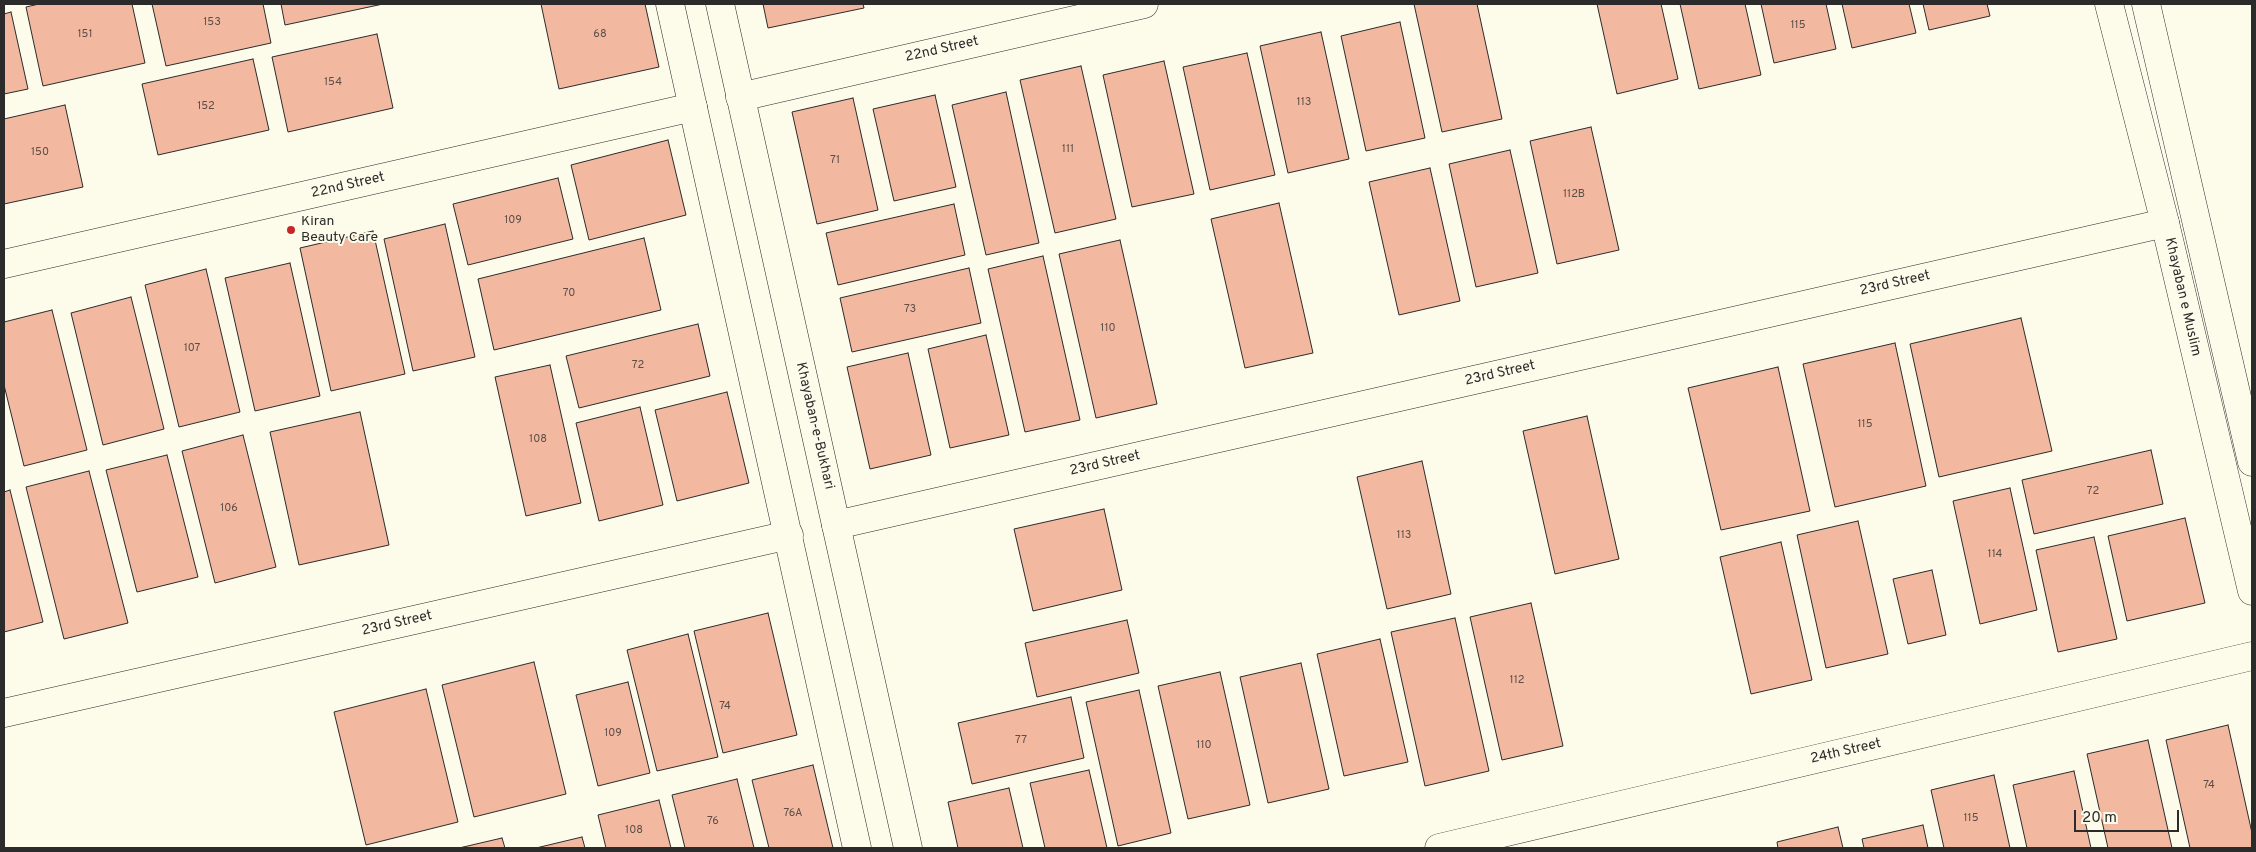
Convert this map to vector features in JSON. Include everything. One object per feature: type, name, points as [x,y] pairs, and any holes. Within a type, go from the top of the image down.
[{"type":"street","points":[[670,4],[857,848]]},
{"type":"street","name":"Khayaban-e-Bukhari","points":[[720,4],[908,848]]},
{"type":"street","name":"22nd Street","points":[[740,97],[1144,4]]},
{"type":"street","name":"Khayaban e Muslim","points":[[2109,4],[2165,223],[2252,592]]},
{"type":"street","points":[[2146,4],[2249,450],[2218,445]]},
{"type":"street","name":"22nd Street","points":[[4,264],[693,107]]},
{"type":"street","name":"23rd Street","points":[[836,525],[2165,223]]},
{"type":"street","name":"23rd Street","points":[[4,713],[789,535]]},
{"type":"street","name":"24th Street","points":[[1439,848],[2252,656]]},
{"type":"building","points":[[39,4],[132,4],[145,63],[43,86],[26,7]]},
{"type":"building","points":[[152,4],[263,4],[271,43],[166,66]]},
{"type":"building","points":[[281,4],[383,4],[285,25]]},
{"type":"building","points":[[541,4],[645,4],[659,67],[559,89]]},
{"type":"building","points":[[763,4],[863,4],[864,8],[768,28]]},
{"type":"building","points":[[1414,4],[1477,4],[1502,119],[1442,132]]},
{"type":"building","points":[[1597,4],[1661,4],[1678,79],[1617,94]]},
{"type":"building","points":[[1680,4],[1745,4],[1761,75],[1699,89]]},
{"type":"building","points":[[1761,4],[1826,4],[1836,49],[1774,63]]},
{"type":"building","points":[[1842,4],[1909,4],[1916,33],[1852,48]]},
{"type":"building","points":[[1923,4],[1987,4],[1990,16],[1929,30]]},
{"type":"building","points":[[11,12],[28,89],[4,94],[4,14]]},
{"type":"building","points":[[1400,22],[1425,138],[1366,151],[1341,36]]},
{"type":"building","points":[[1321,32],[1349,159],[1288,173],[1260,46]]},
{"type":"building","points":[[377,34],[393,108],[288,132],[272,57]]},
{"type":"building","points":[[1247,53],[1275,175],[1210,190],[1183,67]]},
{"type":"building","points":[[253,59],[269,130],[158,155],[142,84]]},
{"type":"building","points":[[1164,61],[1194,194],[1132,207],[1103,75]]},
{"type":"building","points":[[1081,66],[1116,219],[1055,233],[1020,80]]},
{"type":"building","points":[[1006,92],[1039,243],[986,255],[952,105]]},
{"type":"building","points":[[935,95],[956,187],[894,201],[873,109]]},
{"type":"building","points":[[853,98],[878,210],[817,224],[792,112]]},
{"type":"building","points":[[65,105],[83,187],[4,204],[4,119]]},
{"type":"building","points":[[1591,127],[1619,250],[1557,264],[1530,141]]},
{"type":"building","points":[[668,140],[686,215],[589,240],[571,165]]},
{"type":"building","points":[[1510,150],[1538,273],[1476,287],[1449,164]]},
{"type":"building","points":[[1430,168],[1460,301],[1399,315],[1369,182]]},
{"type":"building","points":[[558,178],[573,239],[468,265],[453,204]]},
{"type":"building","points":[[1279,203],[1313,353],[1245,368],[1211,219]]},
{"type":"building","points":[[954,204],[965,255],[838,285],[826,233]]},
{"type":"building","points":[[445,224],[475,357],[413,371],[384,239]]},
{"type":"building","points":[[373,231],[405,374],[331,391],[300,248]]},
{"type":"building","points":[[644,238],[661,310],[494,350],[478,279]]},
{"type":"building","points":[[1120,240],[1157,404],[1096,418],[1059,254]]},
{"type":"building","points":[[1043,256],[1080,420],[1025,432],[988,269]]},
{"type":"building","points":[[290,263],[320,396],[255,411],[225,278]]},
{"type":"building","points":[[969,268],[981,323],[852,352],[840,298]]},
{"type":"building","points":[[206,269],[240,412],[179,427],[145,285]]},
{"type":"building","points":[[131,297],[164,429],[103,445],[71,313]]},
{"type":"building","points":[[52,310],[87,450],[24,466],[4,385],[4,322]]},
{"type":"building","points":[[2021,318],[2052,451],[1939,477],[1910,344]]},
{"type":"building","points":[[698,324],[710,376],[579,408],[566,356]]},
{"type":"building","points":[[986,335],[1009,435],[950,448],[928,349]]},
{"type":"building","points":[[1895,343],[1926,486],[1835,507],[1803,364]]},
{"type":"building","points":[[908,353],[931,455],[870,469],[847,367]]},
{"type":"building","points":[[550,365],[581,503],[526,516],[495,377]]},
{"type":"building","points":[[1778,367],[1810,511],[1721,530],[1688,388]]},
{"type":"building","points":[[727,392],[749,483],[677,501],[655,410]]},
{"type":"building","points":[[640,407],[663,505],[599,521],[576,423]]},
{"type":"building","points":[[360,412],[389,545],[299,565],[270,432]]},
{"type":"building","points":[[1587,416],[1619,559],[1555,574],[1523,431]]},
{"type":"building","points":[[243,435],[276,567],[215,583],[182,451]]},
{"type":"building","points":[[2151,450],[2163,504],[2034,534],[2022,480]]},
{"type":"building","points":[[167,455],[198,577],[137,592],[106,470]]},
{"type":"building","points":[[1422,461],[1451,594],[1387,609],[1357,477]]},
{"type":"building","points":[[89,471],[128,623],[64,639],[26,487]]},
{"type":"building","points":[[2010,488],[2037,610],[1980,624],[1953,501]]},
{"type":"building","points":[[10,490],[43,622],[4,632],[4,492]]},
{"type":"building","points":[[1104,509],[1122,590],[1033,611],[1014,529]]},
{"type":"building","points":[[2185,518],[2205,603],[2127,621],[2108,536]]},
{"type":"building","points":[[1858,521],[1888,654],[1826,668],[1797,535]]},
{"type":"building","points":[[2094,537],[2117,639],[2058,652],[2036,550]]},
{"type":"building","points":[[1781,542],[1812,680],[1751,694],[1720,557]]},
{"type":"building","points":[[1932,570],[1946,635],[1908,644],[1893,579]]},
{"type":"building","points":[[1531,603],[1563,746],[1502,760],[1470,617]]},
{"type":"building","points":[[768,613],[797,735],[723,753],[694,631]]},
{"type":"building","points":[[1455,618],[1489,771],[1425,786],[1391,632]]},
{"type":"building","points":[[1127,620],[1139,673],[1037,697],[1025,643]]},
{"type":"building","points":[[688,634],[718,757],[657,771],[627,650]]},
{"type":"building","points":[[1380,639],[1408,762],[1344,776],[1317,654]]},
{"type":"building","points":[[534,662],[566,794],[474,817],[442,685]]},
{"type":"building","points":[[1301,663],[1329,789],[1268,803],[1240,677]]},
{"type":"building","points":[[1220,672],[1250,805],[1188,819],[1158,686]]},
{"type":"building","points":[[628,682],[650,773],[598,786],[576,695]]},
{"type":"building","points":[[426,689],[458,822],[366,845],[334,712]]},
{"type":"building","points":[[1139,690],[1171,833],[1118,846],[1086,702]]},
{"type":"building","points":[[1071,697],[1084,758],[972,784],[958,723]]},
{"type":"building","points":[[2228,725],[2252,833],[2252,848],[2190,848],[2166,740]]},
{"type":"building","points":[[2148,740],[2172,848],[2108,848],[2087,754]]},
{"type":"building","points":[[813,765],[833,848],[769,848],[752,780]]},
{"type":"building","points":[[1089,770],[1107,848],[1045,848],[1030,783]]},
{"type":"building","points":[[2074,771],[2091,848],[2027,848],[2013,785]]},
{"type":"building","points":[[1994,775],[2010,848],[1944,848],[1931,790]]},
{"type":"building","points":[[737,779],[754,848],[685,848],[672,795]]},
{"type":"building","points":[[1009,788],[1023,848],[958,848],[948,802]]},
{"type":"building","points":[[659,800],[671,848],[606,848],[598,815]]},
{"type":"building","points":[[1923,825],[1928,848],[1864,848],[1862,839]]},
{"type":"building","points":[[1838,827],[1843,848],[1778,848],[1777,842]]},
{"type":"building","points":[[582,837],[585,848],[536,848]]},
{"type":"building","points":[[502,838],[505,848],[459,848]]},
{"type":"place","name":"Kiran Beauty Care","points":[[291,230]]}]
